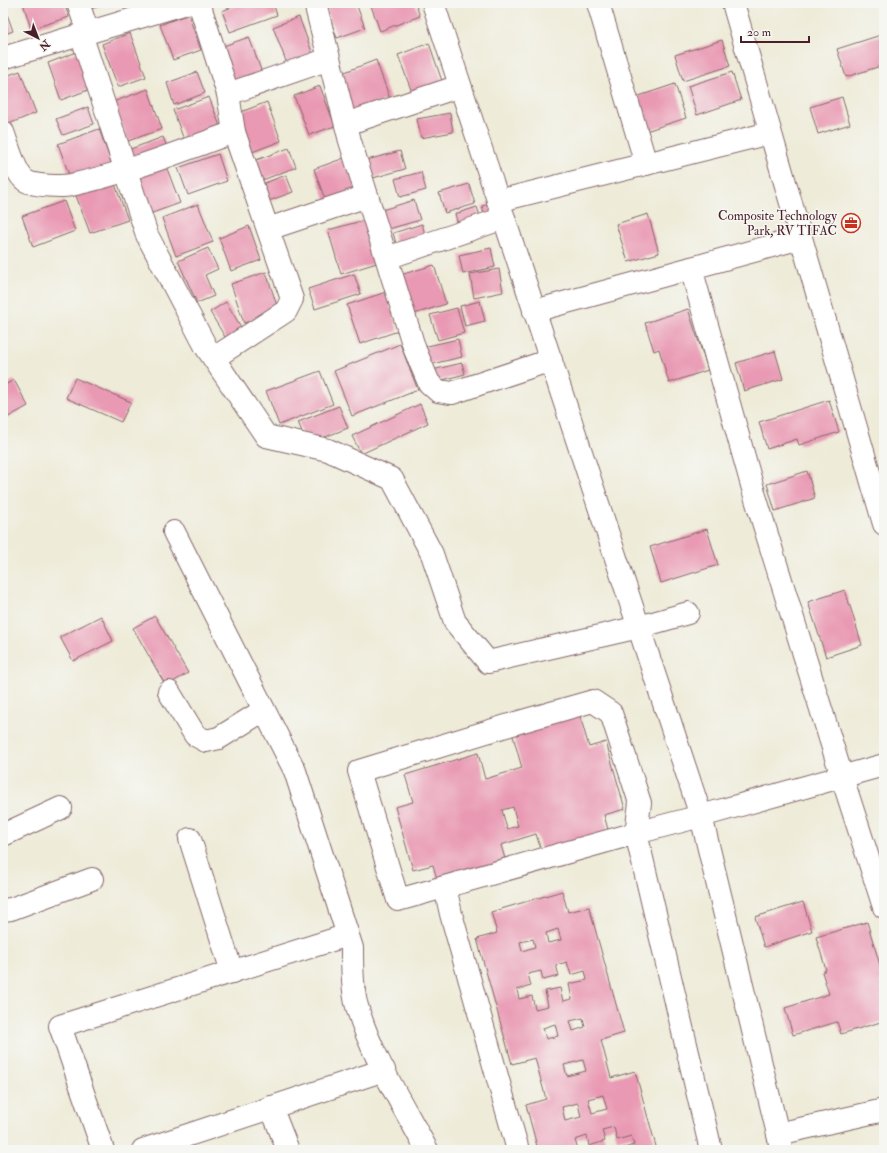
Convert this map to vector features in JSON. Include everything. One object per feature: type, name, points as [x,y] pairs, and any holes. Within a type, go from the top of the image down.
[{"type":"street","points":[[78,3],[85,33],[147,235],[206,347],[266,436],[328,450],[392,479],[432,554],[455,622],[488,662],[639,627],[688,613]]},
{"type":"street","points":[[3,58],[187,3]]},
{"type":"street","points":[[199,3],[228,94],[234,132],[292,299],[286,311],[214,358]]},
{"type":"street","points":[[315,3],[346,124],[367,196],[415,350],[429,383],[438,391],[452,393],[551,360]]},
{"type":"street","points":[[433,3],[701,816],[779,1142],[884,1110]]},
{"type":"street","points":[[598,3],[646,164]]},
{"type":"street","points":[[732,3],[884,524]]},
{"type":"street","points":[[228,94],[329,59]]},
{"type":"street","points":[[346,124],[460,86]]},
{"type":"street","points":[[3,132],[18,172],[26,181],[36,185],[70,185],[126,170],[234,132]]},
{"type":"street","points":[[386,258],[501,210],[646,164],[770,133]]},
{"type":"street","points":[[268,228],[367,196]]},
{"type":"street","points":[[534,311],[801,238]]},
{"type":"street","points":[[691,268],[755,496],[884,907]]},
{"type":"street","points":[[174,532],[295,771],[352,948],[352,970],[356,1002],[368,1038],[426,1150]]},
{"type":"street","points":[[169,692],[195,735],[206,741],[219,738],[264,710]]},
{"type":"street","points":[[711,1150],[636,833],[640,803],[611,713],[593,701],[359,771],[398,900],[636,833],[884,766]]},
{"type":"street","points":[[3,835],[61,808]]},
{"type":"street","points":[[190,839],[232,972]]},
{"type":"street","points":[[3,910],[11,909],[92,879]]},
{"type":"street","points":[[445,887],[453,922],[518,1150]]},
{"type":"street","points":[[103,1150],[60,1026],[348,935]]},
{"type":"street","points":[[143,1150],[384,1070]]},
{"type":"street","points":[[271,1108],[288,1150]]},
{"type":"building","points":[[3,3],[13,31],[3,35]]},
{"type":"building","points":[[23,3],[64,3],[69,17],[31,29]]},
{"type":"building","points":[[85,3],[109,3],[87,10]]},
{"type":"building","points":[[242,3],[273,3],[277,15],[230,32],[222,11]]},
{"type":"building","points":[[324,3],[356,3],[365,28],[337,38]]},
{"type":"building","points":[[370,3],[415,3],[420,16],[380,31]]},
{"type":"building","points":[[188,14],[201,50],[173,60],[160,25]]},
{"type":"building","points":[[299,17],[315,60],[289,69],[273,27]]},
{"type":"building","points":[[130,33],[146,77],[118,87],[102,44]]},
{"type":"building","points":[[884,34],[884,65],[846,77],[837,49]]},
{"type":"building","points":[[249,37],[262,73],[228,86],[215,49]]},
{"type":"building","points":[[722,40],[730,66],[683,81],[675,55]]},
{"type":"building","points":[[429,43],[443,84],[413,95],[398,55]]},
{"type":"building","points":[[77,52],[91,89],[61,100],[48,63]]},
{"type":"building","points":[[376,60],[390,99],[351,113],[337,75]]},
{"type":"building","points":[[20,71],[36,113],[6,125],[3,118],[3,77]]},
{"type":"building","points":[[197,72],[205,93],[174,105],[167,83]]},
{"type":"building","points":[[732,72],[741,100],[697,115],[688,86]]},
{"type":"building","points":[[675,84],[686,118],[643,132],[633,98]]},
{"type":"building","points":[[320,86],[335,126],[309,135],[294,96]]},
{"type":"building","points":[[148,89],[162,129],[128,141],[113,102]]},
{"type":"building","points":[[209,97],[223,134],[187,148],[173,110]]},
{"type":"building","points":[[842,97],[850,124],[818,134],[810,107]]},
{"type":"building","points":[[267,102],[281,141],[247,154],[233,115]]},
{"type":"building","points":[[88,107],[94,124],[63,135],[56,119]]},
{"type":"building","points":[[450,113],[453,132],[421,138],[417,119]]},
{"type":"building","points":[[99,129],[113,168],[72,183],[58,144]]},
{"type":"building","points":[[163,137],[169,152],[133,166],[128,150]]},
{"type":"building","points":[[289,148],[296,167],[255,183],[248,163]]},
{"type":"building","points":[[400,151],[405,169],[373,178],[367,160]]},
{"type":"building","points":[[218,154],[227,181],[188,195],[178,168]]},
{"type":"building","points":[[347,157],[360,193],[327,205],[314,169]]},
{"type":"building","points":[[166,166],[180,203],[144,216],[131,179]]},
{"type":"building","points":[[421,172],[426,190],[400,197],[395,179]]},
{"type":"building","points":[[286,175],[293,192],[263,203],[257,186]]},
{"type":"building","points":[[113,179],[128,220],[90,233],[75,193]]},
{"type":"building","points":[[469,184],[475,204],[445,213],[439,193]]},
{"type":"building","points":[[414,200],[420,220],[385,230],[379,211]]},
{"type":"building","points":[[64,201],[75,231],[33,247],[22,216]]},
{"type":"building","points":[[497,202],[486,221],[482,206]]},
{"type":"building","points":[[198,204],[213,242],[176,256],[162,218]]},
{"type":"building","points":[[477,207],[482,222],[459,228],[455,214]]},
{"type":"building","points":[[648,214],[659,253],[628,262],[616,224]]},
{"type":"building","points":[[365,220],[377,263],[341,274],[328,230]]},
{"type":"building","points":[[422,224],[426,238],[397,247],[393,233]]},
{"type":"building","points":[[249,226],[261,260],[231,271],[219,238]]},
{"type":"building","points":[[208,248],[218,269],[205,275],[214,296],[197,303],[178,261]]},
{"type":"building","points":[[491,248],[495,267],[463,274],[459,255]]},
{"type":"building","points":[[434,265],[446,304],[411,315],[400,275]]},
{"type":"building","points":[[499,269],[503,292],[474,298],[470,274]]},
{"type":"building","points":[[266,272],[279,312],[244,323],[231,284]]},
{"type":"building","points":[[354,274],[361,294],[315,309],[308,289]]},
{"type":"building","points":[[386,292],[398,331],[360,344],[347,305]]},
{"type":"building","points":[[480,301],[485,321],[465,326],[460,306]]},
{"type":"building","points":[[226,302],[244,332],[228,342],[210,312]]},
{"type":"building","points":[[457,308],[464,333],[438,340],[430,315]]},
{"type":"building","points":[[688,309],[708,370],[669,383],[659,349],[654,351],[645,323]]},
{"type":"building","points":[[458,339],[462,357],[423,366],[419,348]]},
{"type":"building","points":[[400,344],[418,390],[352,416],[334,371]]},
{"type":"building","points":[[775,351],[783,379],[744,391],[736,363]]},
{"type":"building","points":[[462,363],[465,374],[431,383],[428,371]]},
{"type":"building","points":[[320,371],[333,404],[279,425],[266,391]]},
{"type":"building","points":[[75,378],[131,402],[121,422],[66,398]]},
{"type":"building","points":[[14,380],[28,406],[3,420],[3,386]]},
{"type":"building","points":[[829,400],[839,432],[799,445],[797,439],[767,449],[759,422]]},
{"type":"building","points":[[420,404],[428,423],[361,454],[352,436]]},
{"type":"building","points":[[339,406],[348,428],[307,444],[298,422]]},
{"type":"building","points":[[807,471],[815,498],[775,511],[767,484]]},
{"type":"building","points":[[707,529],[718,565],[661,583],[650,547]]},
{"type":"building","points":[[845,590],[862,645],[826,657],[808,602]]},
{"type":"building","points":[[101,616],[113,641],[73,661],[60,637]]},
{"type":"building","points":[[155,616],[188,673],[166,686],[133,628]]},
{"type":"building","points":[[884,707],[884,725],[879,709]]},
{"type":"building","points":[[578,709],[589,747],[606,742],[625,809],[604,815],[610,837],[543,856],[536,834],[501,845],[507,866],[439,886],[433,865],[413,870],[395,807],[413,802],[405,775],[478,753],[485,779],[522,768],[511,729]],"holes":[[[513,807],[518,826],[507,829],[502,810]]]},
{"type":"building","points":[[562,891],[568,912],[589,907],[624,1033],[601,1040],[611,1078],[635,1071],[657,1150],[617,1150],[634,1145],[631,1136],[617,1140],[614,1127],[602,1130],[605,1141],[589,1146],[587,1136],[575,1140],[578,1150],[538,1150],[526,1105],[546,1099],[535,1058],[512,1064],[477,939],[497,933],[491,912]],"holes":[[[558,929],[561,940],[548,943],[546,933]],[[533,939],[535,947],[522,951],[520,942]],[[567,962],[571,975],[585,971],[587,980],[569,984],[572,999],[563,1001],[560,988],[545,991],[548,1006],[535,1009],[532,996],[519,999],[517,990],[531,986],[528,974],[541,971],[543,980],[559,976],[556,965]],[[583,1018],[585,1027],[573,1031],[570,1021]],[[555,1024],[558,1036],[546,1039],[543,1028]],[[583,1060],[586,1071],[567,1076],[564,1065]],[[603,1095],[607,1109],[592,1113],[588,1099]],[[578,1103],[581,1117],[565,1121],[562,1107]]]},
{"type":"building","points":[[803,902],[812,931],[764,947],[755,917]]},
{"type":"building","points":[[867,922],[884,978],[884,980],[880,981],[884,993],[884,1021],[841,1034],[837,1022],[793,1035],[785,1008],[829,994],[822,972],[826,970],[816,937]]},
{"type":"place","name":"Composite Technology Park, RV TIFAC","points":[[851,223]]}]
